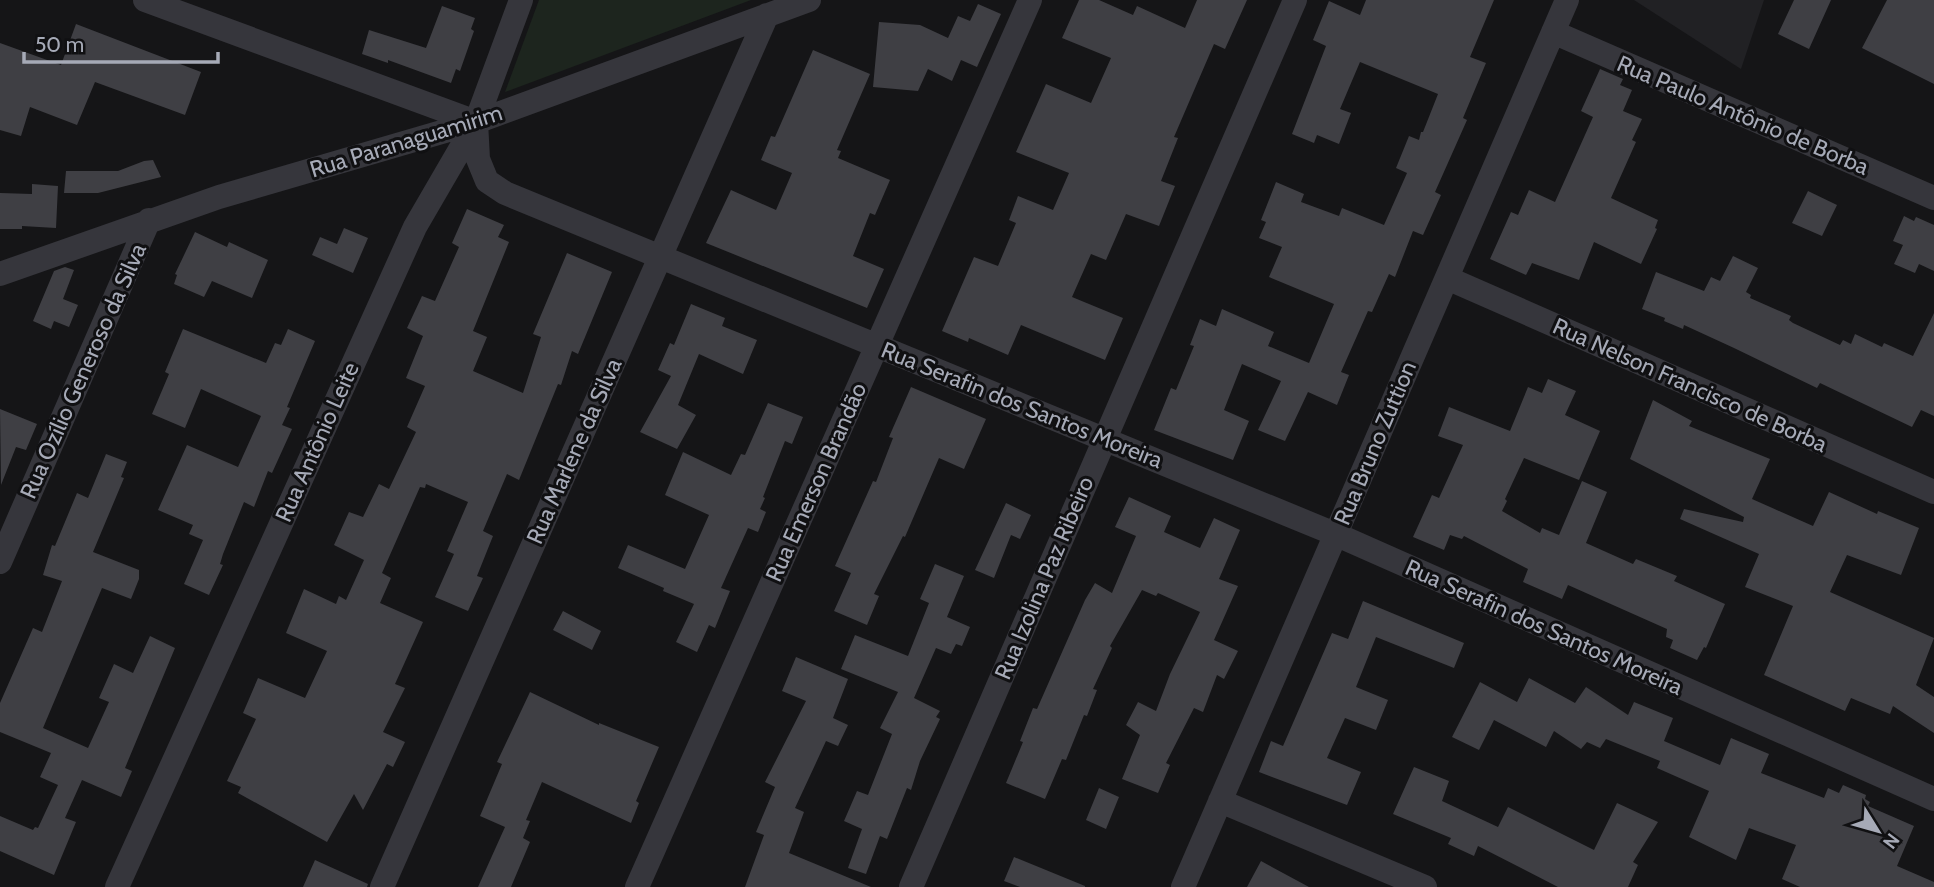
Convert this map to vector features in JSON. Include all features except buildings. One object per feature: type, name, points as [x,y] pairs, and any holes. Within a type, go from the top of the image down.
[{"type":"street","points":[[145,0],[476,122]]},
{"type":"street","name":"Rua Antônio Leite","points":[[117,887],[415,226],[476,122],[521,0]]},
{"type":"street","name":"Rua Paranaguamirim","points":[[0,274],[219,197],[476,122],[809,0]]},
{"type":"street","name":"Rua Emerson Brandão","points":[[637,887],[1030,0]]},
{"type":"street","name":"Rua Izolina Paz Ribeiro","points":[[911,887],[1295,0]]},
{"type":"street","name":"Rua Bruno Zuttion","points":[[1183,887],[1567,0]]},
{"type":"street","name":"Rua Marlene da Silva","points":[[382,887],[768,15]]},
{"type":"street","name":"Rua Paulo Antônio de Borba","points":[[1553,32],[1934,198]]},
{"type":"street","name":"Rua Serafin dos Santos Moreira","points":[[476,122],[478,159],[487,181],[505,193],[1335,534],[1934,799]]},
{"type":"street","name":"Rua Ozílio Generoso da Silva","points":[[0,562],[149,220]]},
{"type":"street","name":"Rua Nelson Francisco de Borba","points":[[1447,278],[1934,492]]},
{"type":"street","points":[[1220,801],[1425,887]]},
{"type":"shaded area","points":[[539,0],[751,0],[505,92]]},
{"type":"shaded area","points":[[1634,0],[1764,0],[1741,69]]}]
